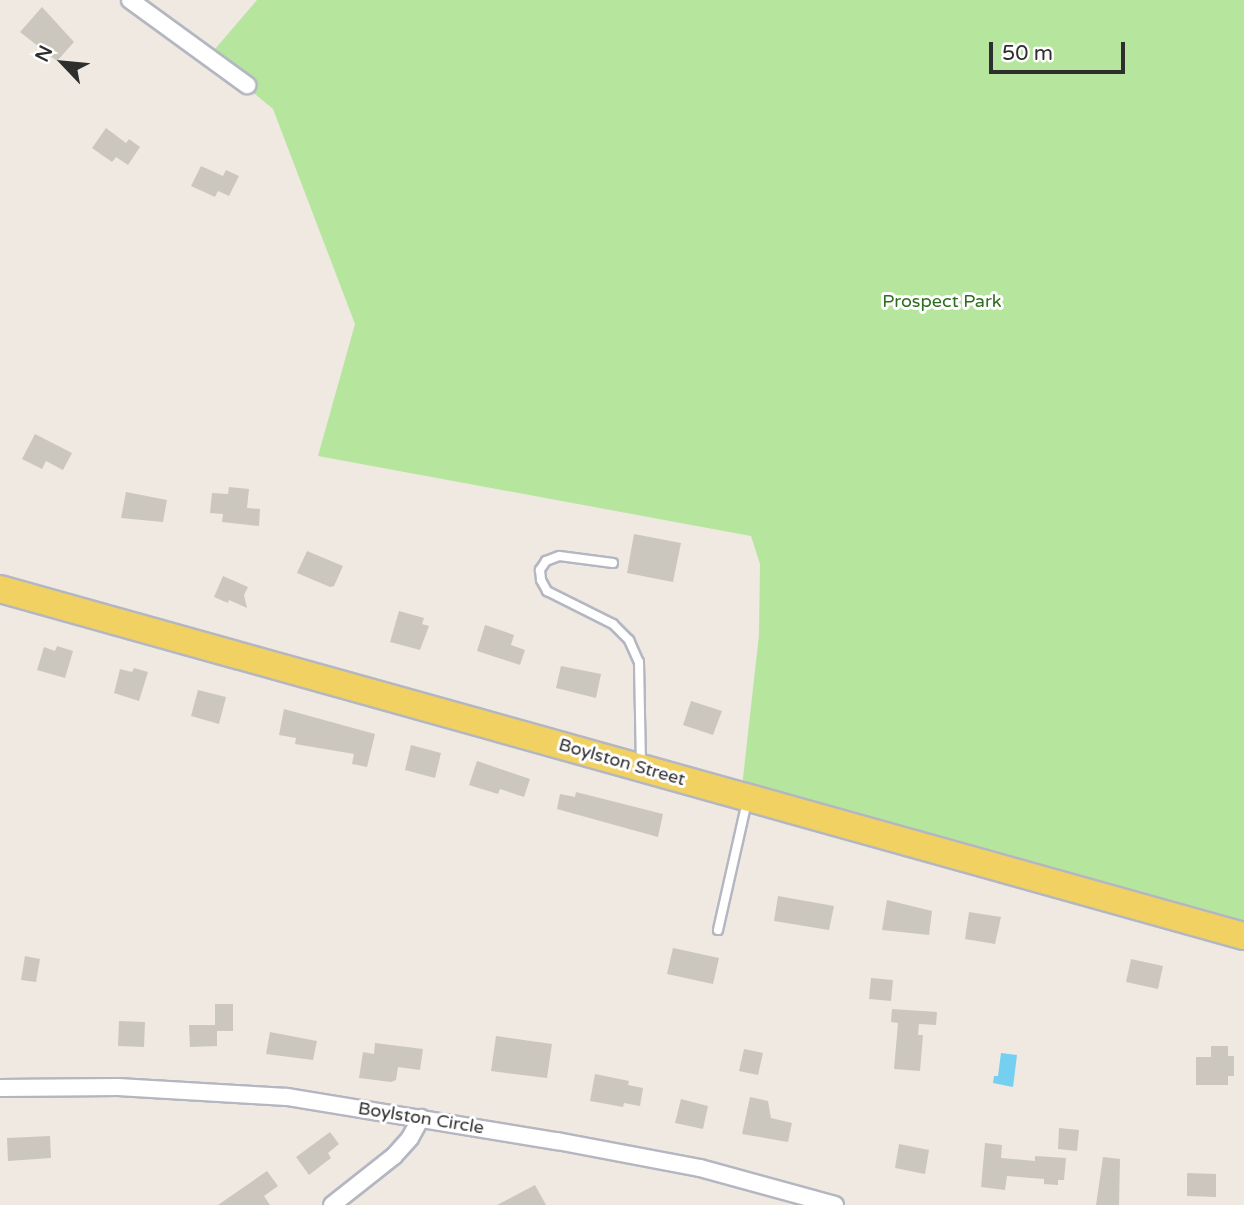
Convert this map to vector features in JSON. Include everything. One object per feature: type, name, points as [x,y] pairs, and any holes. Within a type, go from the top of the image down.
[{"type":"main road","name":"Boylston Street","points":[[0,589],[1244,936]]},
{"type":"street","points":[[141,3],[247,85]]},
{"type":"street","name":"Boylston Circle","points":[[0,1088],[215,1091],[287,1097],[700,1168],[835,1205]]},
{"type":"street","points":[[332,1205],[394,1156],[410,1138],[421,1118]]},
{"type":"lane","points":[[613,563],[559,556],[546,561],[540,570],[541,580],[547,591],[613,624],[629,640],[639,662],[640,767]]},
{"type":"lane","points":[[718,930],[748,798]]},
{"type":"green space","name":"Prospect Park","points":[[257,0],[1244,0],[1244,936],[741,796],[759,635],[760,564],[751,536],[318,456],[355,324],[273,109],[209,56]]},
{"type":"water","points":[[1001,1053],[1017,1055],[1013,1087],[993,1083],[994,1076],[998,1076]]},
{"type":"building","points":[[42,7],[74,42],[57,61],[20,32]]},
{"type":"building","points":[[106,128],[126,143],[129,139],[140,147],[128,165],[116,157],[112,162],[92,148]]},
{"type":"building","points":[[201,166],[223,176],[226,170],[239,176],[229,196],[218,191],[215,197],[191,186]]},
{"type":"building","points":[[35,434],[72,453],[63,470],[46,461],[42,469],[22,459]]},
{"type":"building","points":[[229,487],[249,489],[247,508],[260,509],[259,526],[222,522],[223,514],[210,513],[212,493],[228,494]]},
{"type":"building","points":[[126,492],[167,500],[163,522],[121,518]]},
{"type":"building","points":[[634,534],[681,543],[673,582],[627,573]]},
{"type":"building","points":[[307,551],[343,566],[334,586],[330,587],[297,573]]},
{"type":"building","points":[[223,576],[248,587],[244,595],[247,608],[214,597]]},
{"type":"building","points":[[399,611],[424,618],[422,624],[429,626],[420,650],[390,642]]},
{"type":"building","points":[[485,625],[514,635],[511,645],[525,650],[520,665],[477,651]]},
{"type":"building","points":[[57,646],[73,651],[65,678],[37,670],[44,647],[55,651]]},
{"type":"building","points":[[561,666],[601,674],[596,698],[556,688]]},
{"type":"building","points":[[134,668],[148,672],[139,701],[114,693],[120,669],[132,672]]},
{"type":"building","points":[[198,690],[226,697],[219,724],[191,716]]},
{"type":"building","points":[[691,701],[722,711],[713,735],[683,725]]},
{"type":"building","points":[[284,709],[375,734],[367,767],[352,764],[354,754],[295,744],[296,738],[279,735]]},
{"type":"building","points":[[411,745],[441,753],[435,778],[405,770]]},
{"type":"building","points":[[477,761],[530,779],[524,797],[500,789],[498,794],[469,785]]},
{"type":"building","points":[[576,792],[663,814],[658,837],[557,809],[560,794],[575,797]]},
{"type":"building","points":[[778,896],[834,906],[829,930],[774,921]]},
{"type":"building","points":[[887,900],[932,911],[929,935],[882,930]]},
{"type":"building","points":[[969,912],[1001,917],[995,944],[965,939]]},
{"type":"building","points":[[673,948],[719,958],[713,984],[667,974]]},
{"type":"building","points":[[25,956],[40,959],[36,982],[21,980]]},
{"type":"building","points":[[1131,959],[1163,966],[1158,989],[1126,982]]},
{"type":"building","points":[[871,978],[893,980],[891,1001],[869,999]]},
{"type":"building","points":[[215,1004],[233,1004],[233,1031],[217,1031],[217,1046],[190,1047],[189,1025],[215,1025]]},
{"type":"building","points":[[892,1009],[937,1012],[936,1025],[919,1024],[918,1035],[923,1035],[920,1071],[894,1069],[898,1023],[891,1022]]},
{"type":"building","points":[[119,1021],[145,1022],[144,1047],[118,1046]]},
{"type":"building","points":[[270,1032],[317,1041],[313,1060],[266,1054]]},
{"type":"building","points":[[496,1036],[552,1044],[547,1078],[491,1071]]},
{"type":"building","points":[[375,1043],[423,1049],[420,1070],[398,1067],[396,1080],[391,1082],[359,1078],[363,1052],[374,1054]]},
{"type":"building","points":[[1211,1046],[1228,1046],[1228,1056],[1234,1056],[1234,1076],[1228,1076],[1228,1085],[1196,1085],[1196,1057],[1211,1057]]},
{"type":"building","points":[[744,1049],[763,1053],[758,1075],[739,1071]]},
{"type":"building","points":[[595,1074],[629,1081],[628,1085],[643,1088],[640,1106],[624,1103],[623,1107],[590,1101]]},
{"type":"building","points":[[750,1097],[768,1101],[771,1118],[792,1123],[788,1142],[742,1134]]},
{"type":"building","points":[[681,1099],[708,1106],[703,1129],[675,1123]]},
{"type":"building","points":[[1059,1128],[1079,1130],[1077,1151],[1058,1149]]},
{"type":"building","points":[[330,1132],[339,1144],[328,1153],[331,1158],[309,1175],[296,1157]]},
{"type":"building","points":[[50,1136],[51,1158],[8,1161],[7,1138]]},
{"type":"building","points":[[985,1143],[1002,1145],[1001,1158],[1035,1161],[1035,1156],[1066,1158],[1064,1180],[1058,1180],[1058,1185],[1044,1184],[1044,1179],[1007,1176],[1005,1190],[981,1187]]},
{"type":"building","points":[[899,1144],[929,1150],[925,1174],[895,1168]]},
{"type":"building","points":[[1103,1157],[1120,1159],[1119,1205],[1096,1205]]},
{"type":"building","points":[[267,1171],[278,1186],[264,1196],[270,1205],[218,1205]]},
{"type":"building","points":[[1187,1173],[1216,1174],[1216,1197],[1187,1196]]},
{"type":"building","points":[[535,1185],[546,1205],[497,1205]]}]
